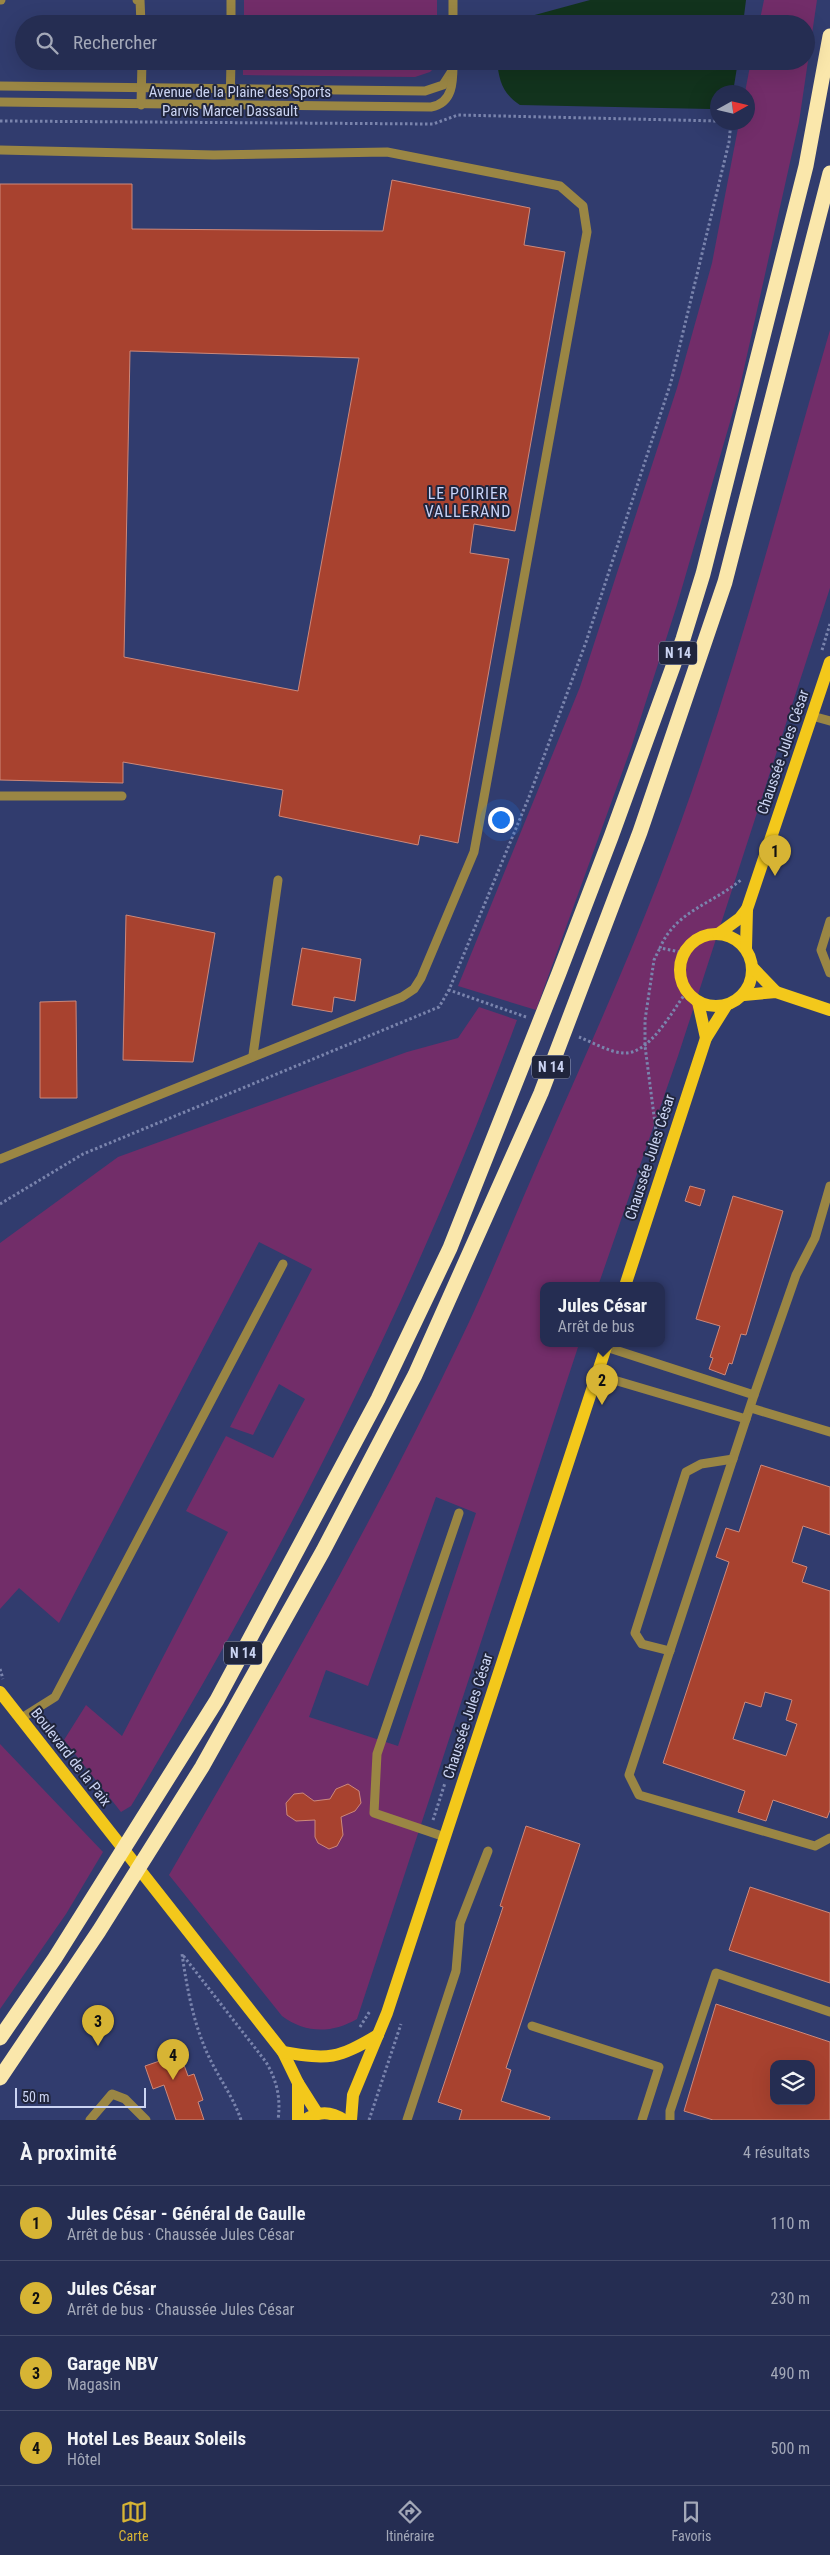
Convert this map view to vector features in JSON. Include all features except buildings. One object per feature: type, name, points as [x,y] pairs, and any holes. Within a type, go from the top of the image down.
[{"type":"highway","name":"N 14","points":[[0,2038],[55,1958],[217,1700],[351,1452],[450,1248],[611,837],[683,639],[702,574],[806,166],[830,36]]},
{"type":"highway","name":"N 14","points":[[0,2078],[99,1931],[202,1767],[323,1551],[415,1376],[541,1093],[640,832],[726,582],[830,174]]},
{"type":"main road","name":"Chaussée Jules César","points":[[746,948],[747,909],[830,662]]},
{"type":"main road","name":"Chaussée Jules César","points":[[718,934],[740,918],[747,909]]},
{"type":"main road","points":[[776,992],[753,968],[746,948],[734,938],[718,934],[698,938],[685,952],[680,969],[686,991],[698,1002],[707,1006],[726,1006],[744,995],[776,992],[830,1010]]},
{"type":"main road","points":[[744,995],[751,982],[753,968]]},
{"type":"main road","points":[[698,1002],[706,1038]]},
{"type":"main road","name":"Chaussée Jules César","points":[[626,1282],[706,1038],[726,1006]]},
{"type":"main road","name":"Chaussée Jules César","points":[[353,2095],[378,2034],[445,1837],[607,1347]]},
{"type":"main road","name":"Boulevard de la Paix","points":[[0,1692],[282,2052],[298,2083],[317,2113]]},
{"type":"main road","points":[[282,2052],[315,2058],[335,2056],[378,2034]]},
{"type":"main road","points":[[298,2083],[298,2120]]},
{"type":"main road","points":[[331,2113],[353,2095]]},
{"type":"main road","points":[[351,2120],[353,2095]]},
{"type":"main road","points":[[305,2120],[317,2113],[331,2113],[344,2120]]},
{"type":"street","points":[[139,0],[140,15]]},
{"type":"street","points":[[231,15],[232,0]]},
{"type":"street","points":[[453,0],[453,15]]},
{"type":"street","points":[[141,104],[142,70]]},
{"type":"street","points":[[230,106],[231,70]]},
{"type":"street","name":"Avenue de la Plaine des Sports","points":[[0,86],[425,91],[443,85],[450,70]]},
{"type":"street","name":"Avenue de la Plaine des Sports","points":[[0,102],[230,106],[434,106],[448,97],[453,81],[453,70]]},
{"type":"street","points":[[0,150],[214,155],[387,152],[560,186],[584,206],[587,232],[474,852],[421,978],[414,989],[402,997],[253,1055],[0,1159]]},
{"type":"street","points":[[812,716],[830,721]]},
{"type":"street","points":[[0,796],[122,796]]},
{"type":"street","points":[[253,1055],[278,880]]},
{"type":"street","points":[[830,921],[821,950],[830,973]]},
{"type":"street","points":[[830,1186],[815,1238],[796,1275],[754,1395],[629,1775],[639,1795],[815,1846],[830,1838]]},
{"type":"street","points":[[20,1719],[55,1697],[283,1264]]},
{"type":"street","points":[[610,1347],[754,1395]]},
{"type":"street","points":[[597,1374],[746,1419]]},
{"type":"street","points":[[751,1408],[830,1432]]},
{"type":"street","points":[[670,1651],[642,1644],[635,1633],[686,1472],[701,1464],[733,1459]]},
{"type":"street","points":[[445,1837],[374,1813],[377,1754],[459,1513]]},
{"type":"street","points":[[407,2120],[456,1971],[460,1923],[488,1851]]},
{"type":"street","points":[[670,2120],[670,2111],[716,1973],[830,2012]]},
{"type":"street","points":[[532,2026],[659,2067],[642,2120]]},
{"type":"street","points":[[90,2120],[112,2094],[125,2099],[146,2120]]},
{"type":"path","name":"Parvis Marcel Dassault","points":[[0,121],[433,124],[458,115],[710,121]]},
{"type":"path","points":[[0,1204],[83,1154],[439,1007],[449,990],[529,797],[586,642],[665,400],[730,142],[731,130]]},
{"type":"path","points":[[821,651],[830,624]]},
{"type":"path","points":[[657,1142],[645,1046],[645,1020],[654,960],[666,932],[686,914],[716,898],[747,874]]},
{"type":"path","points":[[660,948],[685,952]]},
{"type":"path","points":[[449,990],[502,1008]]},
{"type":"path","points":[[621,1053],[636,1052],[645,1046],[686,991]]},
{"type":"path","points":[[429,1832],[447,1776]]},
{"type":"path","points":[[240,2120],[231,2095],[207,2054],[196,2024],[188,1996],[182,1954],[266,2062],[273,2075],[279,2094],[278,2120]]},
{"type":"path","points":[[355,2033],[374,2004]]},
{"type":"path","points":[[266,2062],[282,2052]]},
{"type":"shaded area","points":[[244,0],[437,0],[437,15],[244,15]]},
{"type":"shaded area","points":[[590,0],[746,0],[744,15],[535,15]]},
{"type":"shaded area","points":[[764,0],[817,0],[815,15],[761,15]]},
{"type":"shaded area","points":[[243,70],[432,70],[415,77],[243,75]]},
{"type":"shaded area","points":[[498,70],[737,70],[734,85],[710,85],[710,109],[520,105],[514,101],[503,86]]},
{"type":"shaded area","points":[[749,70],[807,70],[799,122],[739,391],[677,605],[631,748],[536,1010],[458,986],[580,687],[677,388],[712,263],[738,130],[755,130],[755,85],[746,85]]},
{"type":"shaded area","points":[[830,330],[830,588],[678,1056],[599,1282],[540,1282],[540,1347],[578,1347],[357,2019],[328,2029],[318,2030],[300,2026],[282,2016],[169,1875],[357,1543],[393,1476],[461,1339],[600,1021],[659,880],[708,744],[750,607]],"holes":[[[436,1497],[476,1513],[398,1746],[309,1717],[326,1670],[368,1686]]]},
{"type":"shaded area","points":[[479,1007],[517,1020],[478,1122],[435,1223],[343,1422],[293,1520],[187,1712],[131,1806],[121,1812],[64,1740],[86,1705],[122,1736],[228,1532],[186,1511],[226,1436],[273,1458],[305,1399],[279,1384],[253,1435],[230,1427],[312,1269],[259,1242],[59,1623],[19,1588],[0,1609],[0,1243],[118,1157],[407,1052],[458,1038]]},
{"type":"shaded area","points":[[0,1744],[103,1852],[66,1914],[0,2009]]},
{"type":"place","name":"Jules César - Général de Gaulle","points":[[775,876]]},
{"type":"place","name":"Jules César","points":[[602,1405]]},
{"type":"place","name":"Garage NBV","points":[[98,2046]]},
{"type":"place","name":"Hotel Les Beaux Soleils","points":[[173,2080]]},
{"type":"district","name":"LE POIRIER VALLERAND","points":[[468,502]]}]
